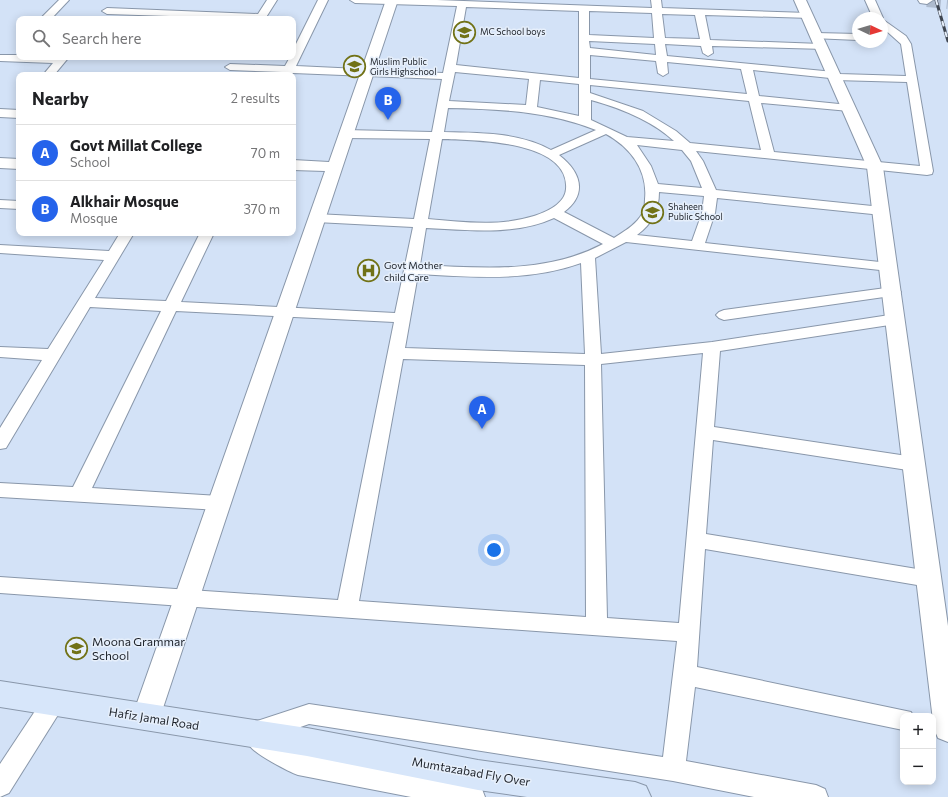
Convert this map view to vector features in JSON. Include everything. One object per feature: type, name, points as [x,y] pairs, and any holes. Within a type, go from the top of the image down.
[{"type":"main road","name":"Hafiz Jamal Road","points":[[0,694],[307,742]]},
{"type":"main road","name":"Mumtazabad Fly Over","points":[[307,742],[478,775],[634,797]]},
{"type":"street","points":[[48,16],[64,0]]},
{"type":"street","points":[[103,16],[117,0]]},
{"type":"street","points":[[262,16],[272,0]]},
{"type":"street","points":[[296,54],[323,0]]},
{"type":"street","points":[[355,0],[699,12],[804,8],[875,167],[893,292],[948,728],[936,725]]},
{"type":"street","points":[[656,0],[663,73]]},
{"type":"street","points":[[870,0],[875,12]]},
{"type":"street","points":[[146,717],[316,218],[392,1]]},
{"type":"street","points":[[347,608],[462,4]]},
{"type":"street","points":[[584,8],[585,122]]},
{"type":"street","points":[[107,11],[217,16]]},
{"type":"street","points":[[699,12],[710,63]]},
{"type":"street","points":[[624,140],[686,145],[875,167],[928,170],[906,44],[902,38],[888,27]]},
{"type":"street","points":[[585,38],[706,42],[819,41],[852,38]]},
{"type":"street","points":[[888,38],[902,38]]},
{"type":"street","points":[[2,59],[14,49]]},
{"type":"street","points":[[585,51],[834,76],[912,79]]},
{"type":"street","points":[[2,59],[16,59]]},
{"type":"street","points":[[51,72],[62,60]]},
{"type":"street","points":[[234,60],[228,71],[449,72],[535,76],[848,108]]},
{"type":"street","points":[[287,72],[293,60]]},
{"type":"street","points":[[746,66],[768,154]]},
{"type":"street","points":[[531,109],[535,76]]},
{"type":"street","points":[[585,95],[613,103],[645,117],[660,125],[686,145],[701,167],[710,193],[707,220],[697,246]]},
{"type":"street","points":[[411,269],[530,271],[560,266],[588,257],[619,241],[644,222],[651,208],[653,187],[641,159],[624,140],[606,130],[585,122],[531,109],[443,104]]},
{"type":"street","points":[[0,113],[16,111]]},
{"type":"street","points":[[551,154],[606,130]]},
{"type":"street","points":[[316,218],[495,226],[519,224],[540,219],[553,212],[569,200],[573,184],[567,169],[551,154],[522,142],[502,139],[437,135],[345,134]]},
{"type":"street","points":[[0,151],[16,152]]},
{"type":"street","points":[[0,163],[16,164]]},
{"type":"street","points":[[296,166],[332,173]]},
{"type":"street","points":[[296,177],[332,173]]},
{"type":"street","points":[[653,187],[882,211]]},
{"type":"street","points":[[0,204],[16,205]]},
{"type":"street","points":[[553,212],[619,241],[697,246],[889,267]]},
{"type":"street","points":[[0,443],[8,418],[53,355],[125,236]]},
{"type":"street","points":[[80,495],[206,236]]},
{"type":"street","points":[[0,249],[113,256]]},
{"type":"street","points":[[588,257],[593,360],[597,626]]},
{"type":"street","points":[[724,315],[893,292]]},
{"type":"street","points":[[85,302],[402,318]]},
{"type":"street","points":[[396,353],[593,360],[712,347],[896,319]]},
{"type":"street","points":[[673,770],[688,633],[712,347]]},
{"type":"street","points":[[0,352],[53,355]]},
{"type":"street","points":[[705,432],[914,464]]},
{"type":"street","points":[[0,490],[219,504]]},
{"type":"street","points":[[696,540],[929,579]]},
{"type":"street","points":[[0,585],[347,608],[688,633]]},
{"type":"street","points":[[684,675],[900,717]]},
{"type":"street","points":[[0,785],[53,703]]},
{"type":"street","points":[[249,734],[309,714],[673,770],[816,797]]},
{"type":"street","points":[[249,734],[298,764],[473,797]]},
{"type":"tunnel","points":[[927,0],[948,2]]},
{"type":"railway","points":[[936,0],[948,41]]},
{"type":"place","name":"MC School boys","points":[[465,32]]},
{"type":"place","name":"Muslim Public Girls Highschool","points":[[354,67]]},
{"type":"place","name":"Alkhair Mosque","points":[[388,120]]},
{"type":"place","name":"Shaheen Public School","points":[[653,212]]},
{"type":"place","name":"Govt Mother child Care","points":[[368,271]]},
{"type":"place","name":"Govt Millat College","points":[[482,429]]},
{"type":"place","name":"Moona Grammar School","points":[[76,649]]}]
